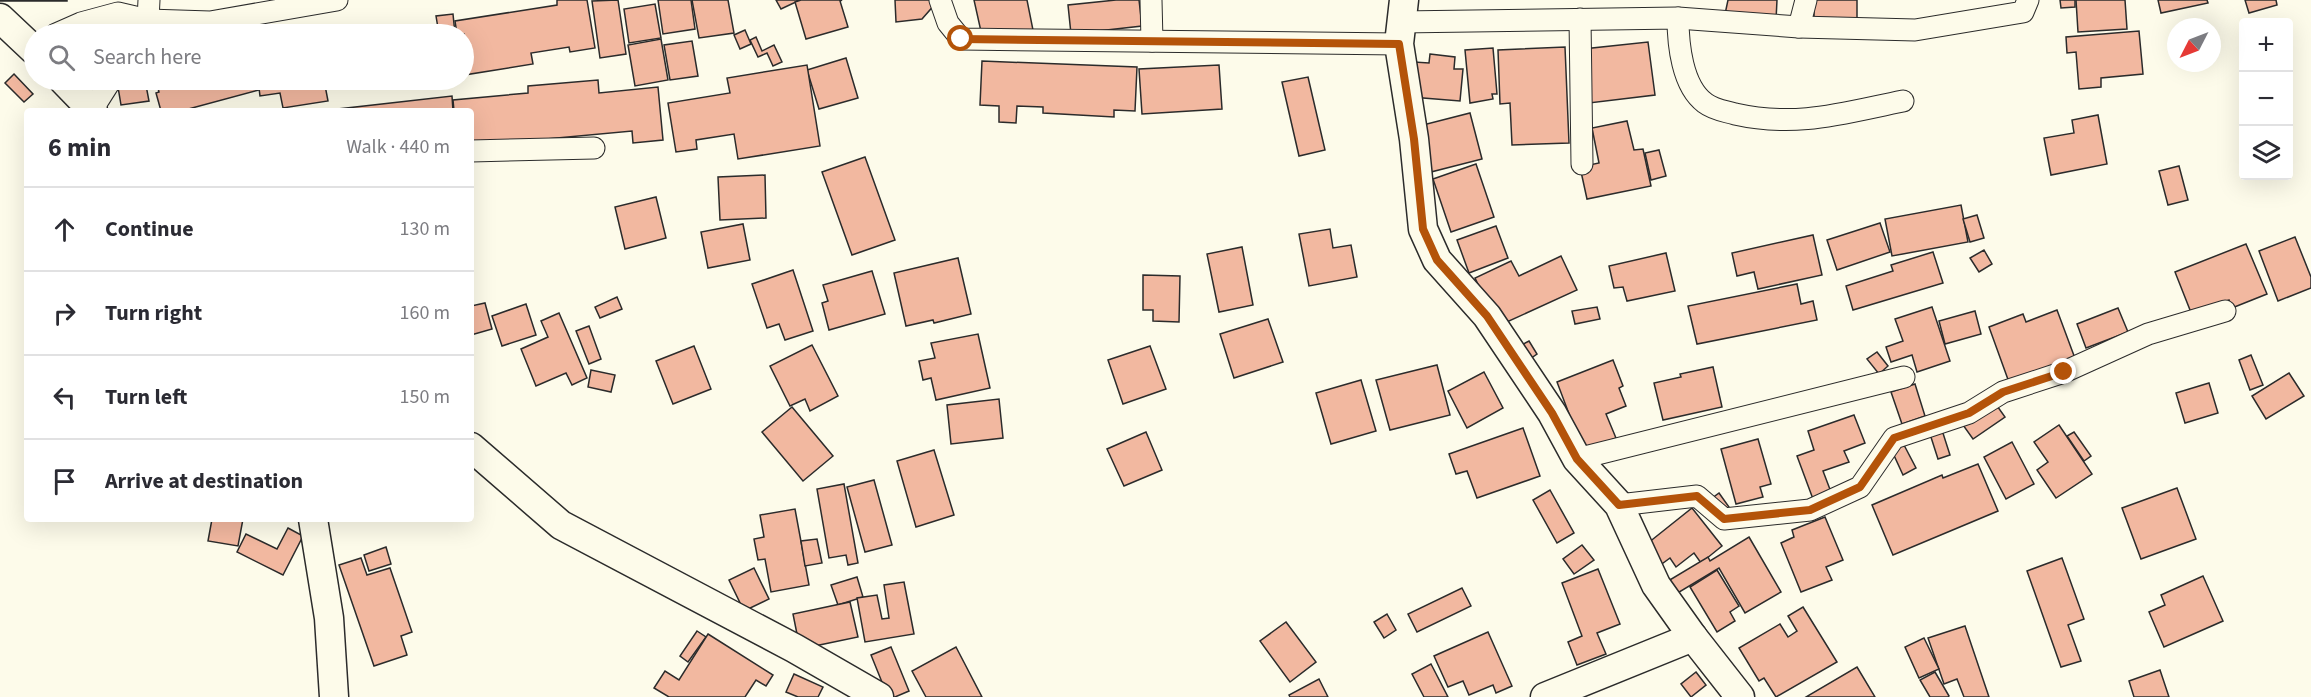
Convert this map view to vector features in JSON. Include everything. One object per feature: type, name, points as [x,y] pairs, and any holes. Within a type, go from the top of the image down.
[{"type":"street","points":[[77,24],[118,13],[145,18],[210,22],[338,0]]},
{"type":"street","points":[[940,0],[948,23],[961,39],[1152,41],[1401,22],[1580,19],[1678,18],[1799,27],[1915,30],[2023,12],[2028,0]]},
{"type":"street","points":[[1151,0],[1152,41]]},
{"type":"street","points":[[1799,27],[1806,0]]},
{"type":"street","points":[[0,18],[24,34]]},
{"type":"street","points":[[1678,18],[1680,53],[1693,90],[1713,108],[1778,121],[1806,120],[1903,101]]},
{"type":"street","points":[[1580,19],[1582,164]]},
{"type":"street","points":[[1401,22],[1423,229],[1437,260],[1487,316],[1552,413],[1577,459],[1619,505],[1656,585],[1740,697]]},
{"type":"street","points":[[73,90],[90,108]]},
{"type":"street","points":[[93,108],[105,90]]},
{"type":"street","points":[[474,151],[594,148]]},
{"type":"street","points":[[1619,505],[1697,496],[1724,519],[1810,510],[1860,487],[1894,438],[1969,413],[2003,392],[2064,372],[2148,334],[2225,311]]},
{"type":"street","points":[[1577,459],[1904,377]]},
{"type":"street","points":[[474,450],[561,525],[794,648],[879,697]]},
{"type":"street","points":[[314,522],[328,618],[334,697]]},
{"type":"street","points":[[1545,697],[1693,637]]},
{"type":"building","points":[[67,0],[67,1],[0,1]]},
{"type":"building","points":[[557,0],[587,0],[595,48],[570,52],[569,47],[531,53],[533,64],[474,73],[474,24],[455,24],[455,21],[557,5]]},
{"type":"building","points":[[618,0],[626,54],[600,58],[592,1]]},
{"type":"building","points":[[658,0],[691,0],[695,29],[663,34]]},
{"type":"building","points":[[692,0],[728,0],[734,33],[699,38]]},
{"type":"building","points":[[776,0],[800,0],[781,9]]},
{"type":"building","points":[[842,0],[840,1],[848,27],[806,39],[795,2]]},
{"type":"building","points":[[895,0],[935,0],[936,3],[922,19],[896,22]]},
{"type":"building","points":[[974,0],[1027,0],[1033,30],[982,36]]},
{"type":"building","points":[[1139,0],[1142,26],[1071,34],[1068,5]]},
{"type":"building","points":[[1728,0],[1777,0],[1776,20],[1725,14]]},
{"type":"building","points":[[1814,0],[1857,0],[1857,23],[1814,23]]},
{"type":"building","points":[[2060,0],[2075,0],[2075,7],[2061,8]]},
{"type":"building","points":[[2076,0],[2125,0],[2127,29],[2078,32]]},
{"type":"building","points":[[2158,0],[2207,0],[2208,3],[2161,13]]},
{"type":"building","points":[[2245,0],[2276,0],[2277,5],[2249,13]]},
{"type":"building","points":[[655,4],[661,38],[629,43],[624,9]]},
{"type":"building","points":[[453,14],[454,24],[437,24],[436,16]]},
{"type":"building","points":[[745,30],[751,44],[740,49],[734,35]]},
{"type":"building","points":[[2139,31],[2143,74],[2101,78],[2101,87],[2079,89],[2076,52],[2067,53],[2066,37]]},
{"type":"building","points":[[756,37],[762,51],[774,45],[782,62],[773,66],[767,53],[758,57],[750,40]]},
{"type":"building","points":[[661,39],[668,80],[635,86],[628,45]]},
{"type":"building","points":[[692,41],[698,76],[670,80],[664,45]]},
{"type":"building","points":[[1648,42],[1655,95],[1589,103],[1583,49]]},
{"type":"building","points":[[1565,47],[1569,143],[1512,145],[1510,103],[1500,104],[1498,50]]},
{"type":"building","points":[[1493,48],[1497,94],[1492,94],[1493,99],[1470,103],[1465,50]]},
{"type":"building","points":[[1430,54],[1455,57],[1454,69],[1463,69],[1460,101],[1411,97],[1414,62],[1429,63]]},
{"type":"building","points":[[846,58],[858,98],[819,109],[807,70]]},
{"type":"building","points":[[982,61],[1137,67],[1135,111],[1114,110],[1114,117],[1043,113],[1043,107],[1017,106],[1016,123],[999,122],[999,106],[980,105]]},
{"type":"building","points":[[807,65],[820,146],[738,159],[734,134],[696,140],[697,149],[676,152],[668,103],[730,93],[727,78]]},
{"type":"building","points":[[1219,65],[1222,109],[1142,114],[1139,69]]},
{"type":"building","points":[[14,74],[24,85],[24,90],[29,90],[33,94],[24,102],[5,83]]},
{"type":"building","points":[[1308,77],[1325,150],[1299,156],[1282,82]]},
{"type":"building","points":[[598,80],[599,93],[658,87],[663,140],[633,143],[632,131],[474,146],[474,108],[454,108],[453,100],[528,93],[528,86]]},
{"type":"building","points":[[118,90],[147,90],[149,101],[121,105]]},
{"type":"building","points":[[158,90],[259,90],[192,108],[160,108],[156,93]]},
{"type":"building","points":[[259,90],[326,90],[328,101],[283,108],[280,93],[260,96]]},
{"type":"building","points":[[452,96],[453,108],[347,108]]},
{"type":"building","points":[[1470,113],[1482,159],[1427,173],[1415,127]]},
{"type":"building","points":[[2098,115],[2107,164],[2051,175],[2044,138],[2074,133],[2072,120]]},
{"type":"building","points":[[1627,121],[1634,150],[1643,149],[1651,186],[1587,199],[1580,167],[1599,163],[1592,128]]},
{"type":"building","points":[[1659,150],[1666,176],[1651,180],[1645,153]]},
{"type":"building","points":[[865,157],[895,240],[852,255],[822,172]]},
{"type":"building","points":[[1476,164],[1494,217],[1451,232],[1433,179]]},
{"type":"building","points":[[2179,166],[2188,200],[2168,205],[2159,171]]},
{"type":"building","points":[[765,175],[766,218],[720,220],[718,177]]},
{"type":"building","points":[[656,197],[666,238],[625,249],[615,207]]},
{"type":"building","points":[[1961,205],[1968,242],[1892,256],[1885,219]]},
{"type":"building","points":[[1977,215],[1984,238],[1970,242],[1963,219]]},
{"type":"building","points":[[1880,223],[1890,252],[1837,270],[1827,240]]},
{"type":"building","points":[[743,224],[750,260],[708,268],[701,232]]},
{"type":"building","points":[[1496,226],[1508,258],[1469,273],[1457,240]]},
{"type":"building","points":[[1330,229],[1333,248],[1351,245],[1357,277],[1309,286],[1299,234]]},
{"type":"building","points":[[1813,235],[1822,275],[1758,289],[1754,272],[1737,276],[1732,253]]},
{"type":"building","points":[[2295,237],[2311,277],[2311,288],[2278,301],[2259,251]]},
{"type":"building","points":[[2246,244],[2267,294],[2232,308],[2229,300],[2192,315],[2175,272]]},
{"type":"building","points":[[1242,247],[1253,305],[1219,312],[1207,254]]},
{"type":"building","points":[[1984,250],[1992,264],[1979,272],[1970,258]]},
{"type":"building","points":[[1933,252],[1943,283],[1853,310],[1846,286],[1893,271],[1891,265]]},
{"type":"building","points":[[1666,253],[1675,291],[1627,301],[1623,287],[1614,288],[1609,266]]},
{"type":"building","points":[[1561,256],[1577,290],[1498,326],[1475,278],[1511,261],[1519,276]]},
{"type":"building","points":[[958,258],[971,314],[934,323],[933,320],[906,326],[894,273]]},
{"type":"building","points":[[793,270],[813,331],[785,340],[779,324],[767,328],[752,284]]},
{"type":"building","points":[[872,271],[885,314],[829,330],[822,303],[828,301],[823,285]]},
{"type":"building","points":[[1143,275],[1180,276],[1179,322],[1153,321],[1153,310],[1143,310]]},
{"type":"building","points":[[1797,284],[1801,304],[1813,301],[1817,320],[1697,344],[1688,306]]},
{"type":"building","points":[[617,297],[622,309],[600,318],[595,307]]},
{"type":"building","points":[[485,303],[492,329],[474,334],[474,305]]},
{"type":"building","points":[[526,304],[536,335],[502,346],[492,316]]},
{"type":"building","points":[[1597,307],[1600,319],[1575,324],[1572,311]]},
{"type":"building","points":[[1932,307],[1950,361],[1917,372],[1912,355],[1891,362],[1886,347],[1903,341],[1895,319]]},
{"type":"building","points":[[2118,308],[2128,332],[2086,348],[2077,324]]},
{"type":"building","points":[[2057,310],[2076,361],[2010,385],[1989,327],[2023,314],[2026,322]]},
{"type":"building","points":[[1975,311],[1981,334],[1945,344],[1939,321]]},
{"type":"building","points":[[559,313],[587,378],[572,385],[566,373],[536,386],[521,349],[548,337],[541,321]]},
{"type":"building","points":[[1268,319],[1283,362],[1234,378],[1220,334]]},
{"type":"building","points":[[589,326],[601,359],[589,364],[576,331]]},
{"type":"building","points":[[978,334],[990,388],[936,400],[931,378],[923,380],[919,361],[935,358],[931,343]]},
{"type":"building","points":[[1529,341],[1537,354],[1527,361],[1518,347]]},
{"type":"building","points":[[812,345],[838,396],[810,411],[805,399],[790,406],[770,366]]},
{"type":"building","points":[[694,346],[711,389],[673,404],[656,361]]},
{"type":"building","points":[[1150,346],[1166,389],[1123,404],[1108,360]]},
{"type":"building","points":[[1877,352],[1888,366],[1879,374],[1867,359]]},
{"type":"building","points":[[2251,355],[2263,385],[2250,390],[2239,360]]},
{"type":"building","points":[[1613,360],[1623,386],[1619,388],[1626,406],[1606,414],[1616,438],[1583,451],[1557,382]]},
{"type":"building","points":[[1437,365],[1450,415],[1390,430],[1376,380]]},
{"type":"building","points":[[1713,367],[1722,407],[1663,420],[1654,383],[1681,377],[1680,374]]},
{"type":"building","points":[[591,370],[615,375],[611,392],[588,387]]},
{"type":"building","points":[[1484,372],[1503,408],[1467,428],[1448,391]]},
{"type":"building","points":[[2289,373],[2304,396],[2266,419],[2252,396]]},
{"type":"building","points":[[1361,380],[1376,431],[1331,444],[1316,393]]},
{"type":"building","points":[[2209,383],[2218,413],[2185,423],[2176,393]]},
{"type":"building","points":[[1915,384],[1925,416],[1902,424],[1891,392]]},
{"type":"building","points":[[999,399],[1003,438],[951,444],[947,405]]},
{"type":"building","points":[[1995,403],[2005,417],[1973,439],[1963,425]]},
{"type":"building","points":[[792,407],[833,456],[803,481],[762,432]]},
{"type":"building","points":[[1854,415],[1865,443],[1844,451],[1849,462],[1823,471],[1831,492],[1813,499],[1797,456],[1814,450],[1808,431]]},
{"type":"building","points":[[2059,425],[2092,474],[2056,498],[2037,470],[2048,462],[2034,442]]},
{"type":"building","points":[[1941,427],[1950,455],[1938,459],[1929,431]]},
{"type":"building","points":[[1523,428],[1540,476],[1477,498],[1467,471],[1456,474],[1449,454]]},
{"type":"building","points":[[1146,432],[1162,470],[1124,486],[1107,449]]},
{"type":"building","points":[[2074,432],[2091,456],[2084,461],[2067,436]]},
{"type":"building","points":[[1758,439],[1771,484],[1760,487],[1763,497],[1736,504],[1721,449]]},
{"type":"building","points":[[2012,442],[2034,484],[2006,499],[1984,457]]},
{"type":"building","points":[[1904,445],[1916,468],[1903,475],[1892,451]]},
{"type":"building","points":[[934,450],[954,515],[916,527],[897,461]]},
{"type":"building","points":[[1978,464],[1998,511],[1893,555],[1872,505],[1942,475],[1943,478]]},
{"type":"building","points":[[874,480],[892,545],[865,552],[847,487]]},
{"type":"building","points":[[844,484],[858,563],[848,565],[846,555],[829,558],[817,489]]},
{"type":"building","points":[[2177,488],[2196,539],[2141,559],[2122,508]]},
{"type":"building","points":[[1550,490],[1574,533],[1557,543],[1533,500]]},
{"type":"building","points":[[1719,493],[1729,507],[1721,513],[1711,499]]},
{"type":"building","points":[[1692,508],[1722,546],[1701,563],[1694,553],[1676,567],[1670,558],[1659,566],[1643,547]]},
{"type":"building","points":[[795,509],[809,585],[771,592],[765,559],[758,560],[754,539],[764,537],[760,515]]},
{"type":"building","points":[[1825,517],[1843,560],[1826,567],[1832,580],[1801,592],[1781,543],[1794,537],[1792,530]]},
{"type":"building","points":[[211,522],[242,522],[238,546],[208,541]]},
{"type":"building","points":[[288,528],[303,536],[283,575],[237,552],[246,534],[277,549]]},
{"type":"building","points":[[1749,537],[1781,592],[1745,613],[1719,568],[1676,594],[1668,581],[1708,557],[1710,561]]},
{"type":"building","points":[[817,539],[822,563],[805,566],[801,541]]},
{"type":"building","points":[[1582,545],[1594,560],[1574,574],[1563,559]]},
{"type":"building","points":[[386,547],[391,564],[369,571],[364,555]]},
{"type":"building","points":[[361,558],[367,575],[390,568],[412,632],[401,636],[407,655],[374,666],[339,565]]},
{"type":"building","points":[[2062,558],[2084,619],[2068,625],[2081,661],[2061,667],[2027,571]]},
{"type":"building","points":[[754,568],[769,599],[744,611],[729,580]]},
{"type":"building","points":[[1598,569],[1620,624],[1597,633],[1606,654],[1577,665],[1568,642],[1582,636],[1562,583]]},
{"type":"building","points":[[1717,570],[1739,606],[1730,612],[1735,621],[1717,632],[1690,587]]},
{"type":"building","points":[[2203,576],[2223,621],[2164,647],[2149,612],[2165,605],[2161,595]]},
{"type":"building","points":[[857,577],[863,597],[838,605],[831,585]]},
{"type":"building","points":[[904,582],[914,634],[865,642],[857,598],[877,595],[882,619],[889,618],[884,585]]},
{"type":"building","points":[[1462,588],[1471,606],[1417,632],[1408,614]]},
{"type":"building","points":[[850,602],[858,637],[800,649],[793,614]]},
{"type":"building","points":[[1803,607],[1837,662],[1776,697],[1764,678],[1759,681],[1739,648],[1780,624],[1788,637],[1797,631],[1788,616]]},
{"type":"building","points":[[1387,614],[1396,630],[1384,638],[1374,622]]},
{"type":"building","points":[[1286,622],[1316,662],[1290,682],[1260,641]]},
{"type":"building","points":[[1965,626],[1989,697],[1964,697],[1957,679],[1944,684],[1928,638]]},
{"type":"building","points":[[697,631],[706,637],[688,662],[680,656]]},
{"type":"building","points":[[1488,632],[1512,686],[1496,693],[1493,685],[1469,695],[1463,681],[1448,687],[1434,656]]},
{"type":"building","points":[[708,634],[773,675],[766,686],[756,680],[745,697],[669,697],[654,688],[665,671],[679,680]]},
{"type":"building","points":[[1924,638],[1939,669],[1919,678],[1905,647]]},
{"type":"building","points":[[891,647],[909,691],[895,697],[888,697],[871,655]]},
{"type":"building","points":[[956,647],[982,697],[926,697],[912,671]]},
{"type":"building","points":[[1431,664],[1448,697],[1424,697],[1412,674]]},
{"type":"building","points":[[1857,667],[1875,697],[1806,697]]},
{"type":"building","points":[[2160,670],[2169,697],[2134,697],[2129,681]]},
{"type":"building","points":[[1696,672],[1706,685],[1691,697],[1681,684]]},
{"type":"building","points":[[1935,672],[1948,697],[1930,697],[1920,680]]},
{"type":"building","points":[[794,674],[823,687],[818,697],[798,697],[786,692]]},
{"type":"building","points":[[1319,679],[1328,697],[1290,697],[1289,695]]},
{"type":"route","points":[[961,39],[1399,44],[1414,139],[1423,229],[1437,260],[1487,316],[1552,413],[1577,459],[1619,505],[1697,496],[1724,519],[1810,510],[1860,487],[1894,438],[1969,413],[2003,392],[2064,372]]}]
